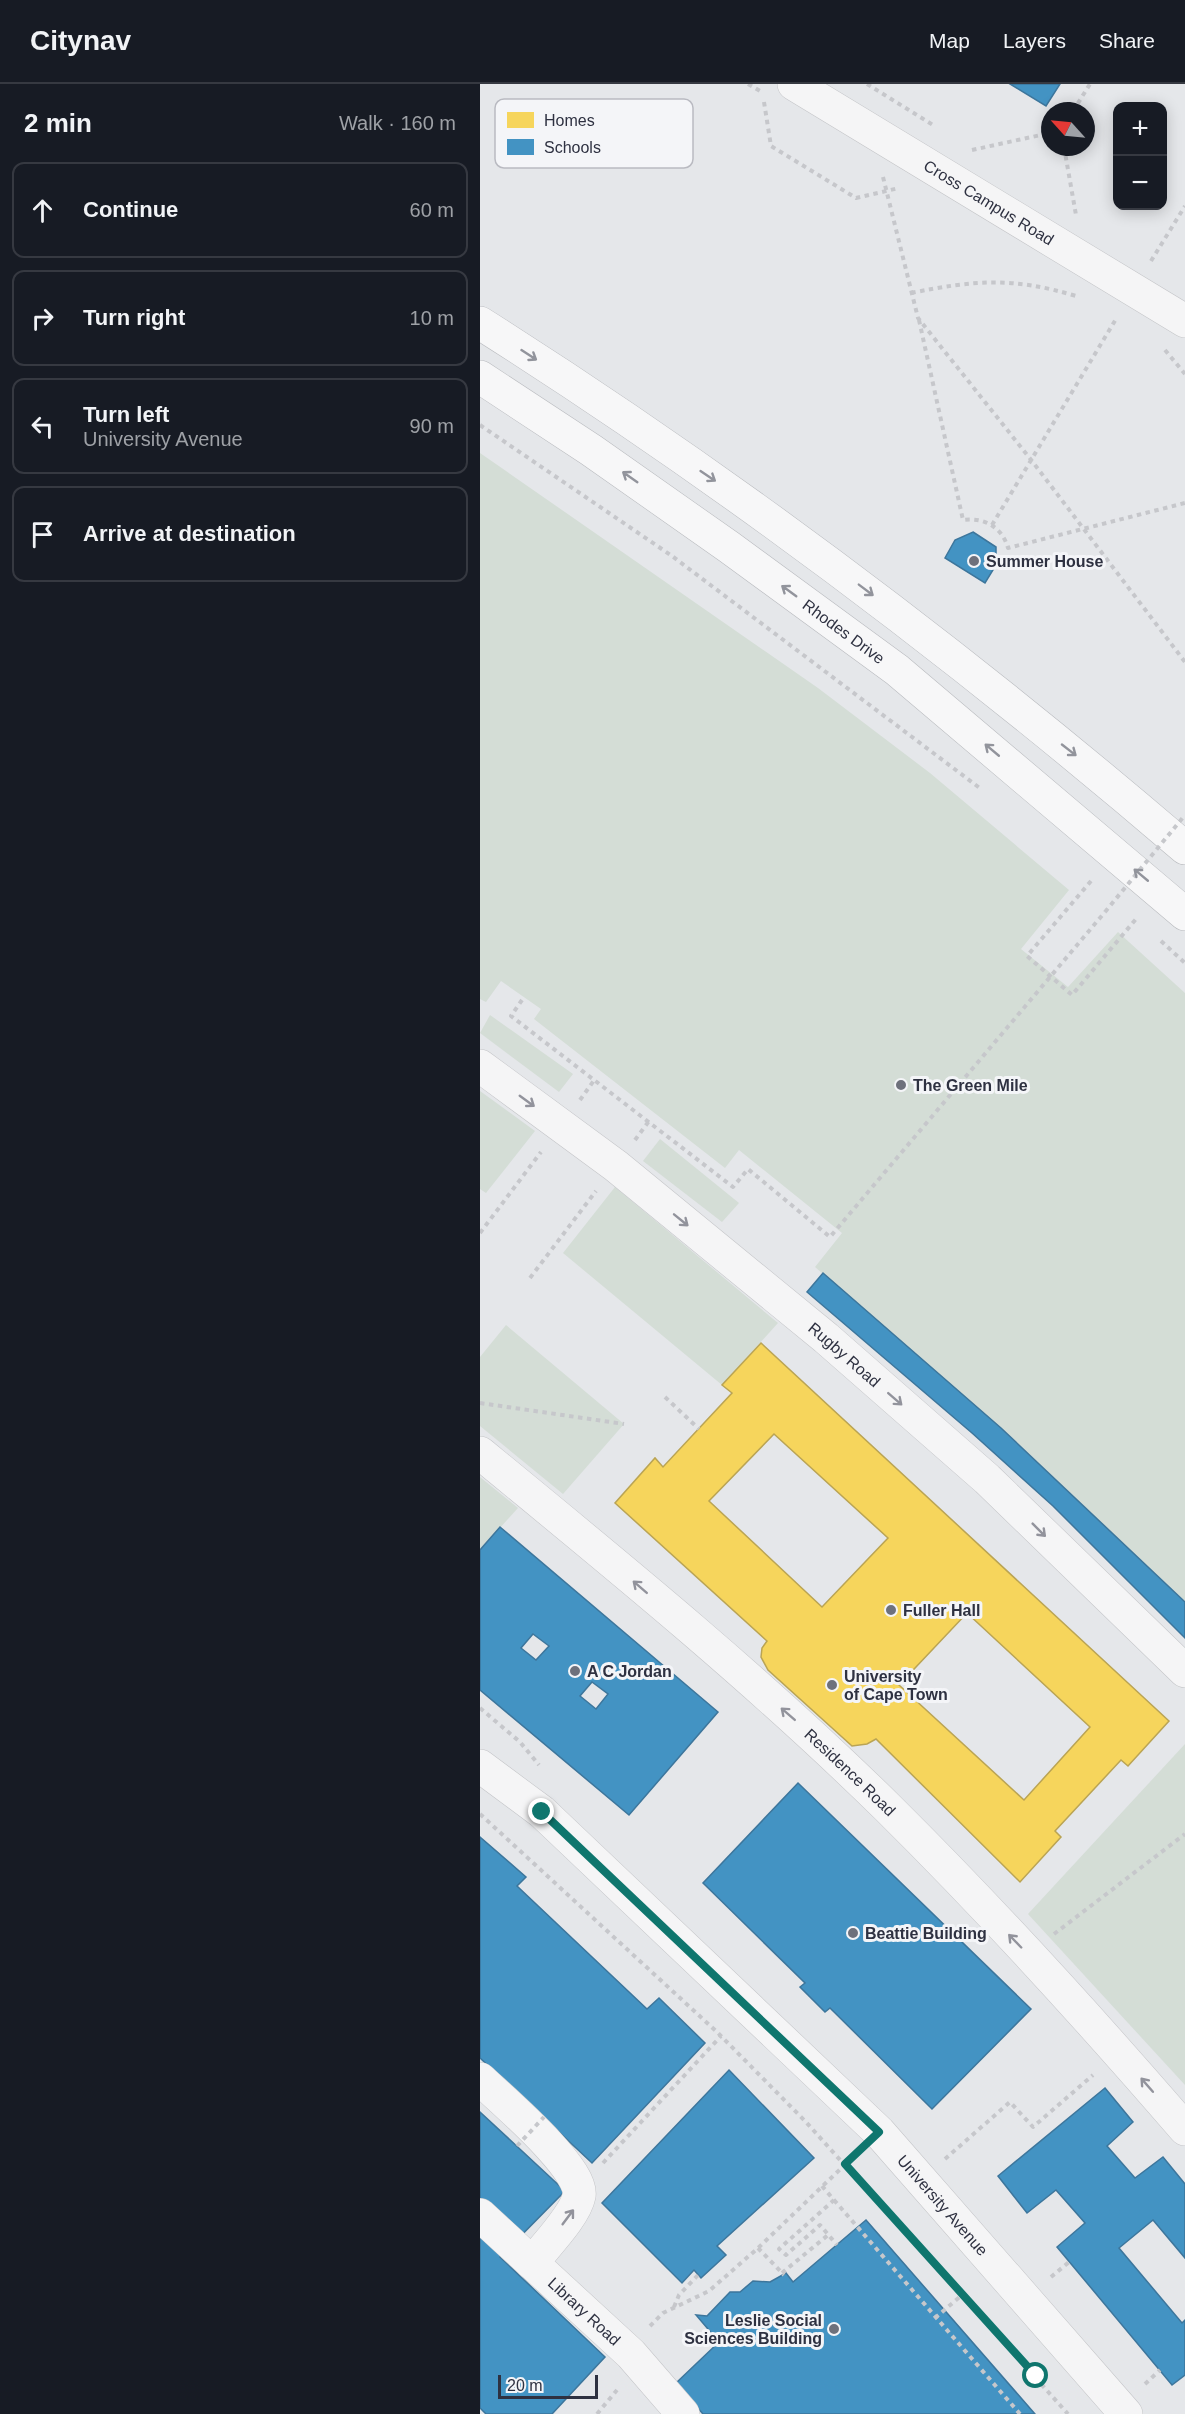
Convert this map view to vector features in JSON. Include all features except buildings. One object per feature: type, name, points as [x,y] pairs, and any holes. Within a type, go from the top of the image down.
[{"type":"highway","points":[[480,323],[759,510],[875,597],[1096,772],[1185,848]]},
{"type":"highway","name":"Rhodes Drive","points":[[480,377],[711,534],[897,670],[1185,914]]},
{"type":"street","name":"Cross Campus Road","points":[[794,84],[1185,321]]},
{"type":"street","name":"Rugby Road","points":[[480,1066],[616,1166],[826,1338],[987,1479],[1185,1671]]},
{"type":"street","name":"Residence Road","points":[[480,1454],[792,1718],[888,1809],[1119,2053],[1185,2129]]},
{"type":"street","name":"University Avenue","points":[[490,1774],[542,1812],[879,2132],[1132,2402]]},
{"type":"street","points":[[480,2079],[563,2161],[579,2187],[580,2193],[575,2207],[532,2263]]},
{"type":"street","name":"Library Road","points":[[480,2215],[631,2354],[683,2414]]},
{"type":"path","points":[[748,84],[763,93],[771,146],[856,198],[909,186]]},
{"type":"path","points":[[865,84],[886,190],[918,318],[963,520],[977,519],[992,525],[1003,535],[1008,548],[1185,503]]},
{"type":"path","points":[[865,84],[935,127]]},
{"type":"path","points":[[1079,102],[1090,84]]},
{"type":"path","points":[[964,145],[974,151],[1041,135]]},
{"type":"path","points":[[1134,290],[1185,206]]},
{"type":"path","points":[[911,293],[988,280],[1030,283],[1085,299],[1065,285]]},
{"type":"path","points":[[1109,313],[1126,324]]},
{"type":"path","points":[[918,318],[1032,461],[1185,662]]},
{"type":"path","points":[[992,525],[1109,330]]},
{"type":"path","points":[[1163,348],[1185,374]]},
{"type":"path","points":[[480,425],[681,563],[982,790]]},
{"type":"path","points":[[522,1000],[511,1016],[596,1079],[733,1187],[748,1169],[830,1237],[1185,815]]},
{"type":"path","points":[[1083,874],[1100,889]]},
{"type":"path","points":[[1091,881],[1027,956],[1072,995],[1136,919]]},
{"type":"path","points":[[1109,896],[1118,904]]},
{"type":"path","points":[[1127,911],[1144,926]]},
{"type":"path","points":[[1152,933],[1185,963]]},
{"type":"path","points":[[575,1107],[596,1079]]},
{"type":"path","points":[[644,1128],[650,1121]]},
{"type":"path","points":[[480,1233],[530,1167]]},
{"type":"path","points":[[530,1278],[584,1207]]},
{"type":"path","points":[[665,1397],[699,1428]]},
{"type":"path","points":[[480,1403],[624,1424]]},
{"type":"path","points":[[480,1814],[721,2036],[845,2164],[1068,2414]]},
{"type":"path","points":[[1027,1954],[1185,1834]]},
{"type":"path","points":[[602,2164],[721,2036]]},
{"type":"path","points":[[922,2179],[1010,2102],[1033,2127],[1119,2053]]},
{"type":"path","points":[[517,2146],[544,2117]]},
{"type":"path","points":[[663,2313],[709,2291],[758,2248],[879,2132]]},
{"type":"path","points":[[822,2186],[1020,2414]]},
{"type":"path","points":[[834,2200],[779,2249],[786,2255],[820,2225],[837,2245]]},
{"type":"path","points":[[758,2248],[783,2274],[828,2235]]},
{"type":"path","points":[[1046,2281],[1069,2262]]},
{"type":"path","points":[[673,2308],[680,2295],[698,2275]]},
{"type":"path","points":[[935,2318],[962,2294]]},
{"type":"path","points":[[1132,2402],[1160,2370]]},
{"type":"path","points":[[597,2414],[620,2387]]},
{"type":"shaded area","name":"The Green Mile","points":[[480,453],[818,688],[930,773],[1069,890],[1021,949],[1068,987],[1118,932],[1185,993],[1185,1602],[1001,1428],[815,1267],[842,1233],[739,1150],[725,1168],[534,1019],[541,1009],[501,981],[486,1002],[480,999]]},
{"type":"shaded area","points":[[490,1015],[573,1074],[559,1092],[480,1033]]},
{"type":"shaded area","points":[[480,1091],[535,1131],[486,1193],[480,1189]]},
{"type":"shaded area","points":[[660,1139],[739,1203],[722,1222],[643,1161]]},
{"type":"shaded area","points":[[615,1187],[778,1323],[722,1385],[563,1253]]},
{"type":"shaded area","points":[[506,1325],[624,1424],[563,1494],[480,1426],[480,1357]]},
{"type":"shaded area","points":[[480,1477],[518,1508],[480,1550]]},
{"type":"shaded area","points":[[1185,1744],[1185,2085],[1028,1914]]},
{"type":"place","name":"Summer House","points":[[974,561]]},
{"type":"place","name":"The Green Mile","points":[[901,1085]]},
{"type":"place","name":"Fuller Hall","points":[[891,1610]]},
{"type":"place","name":"A C Jordan","points":[[575,1671]]},
{"type":"place","name":"University of Cape Town","points":[[832,1685]]},
{"type":"place","name":"Beattie Building","points":[[853,1933]]},
{"type":"place","name":"Leslie Social Sciences Building","points":[[834,2329]]},
{"type":"route","points":[[542,1812],[879,2132],[845,2164],[1036,2376]]}]
